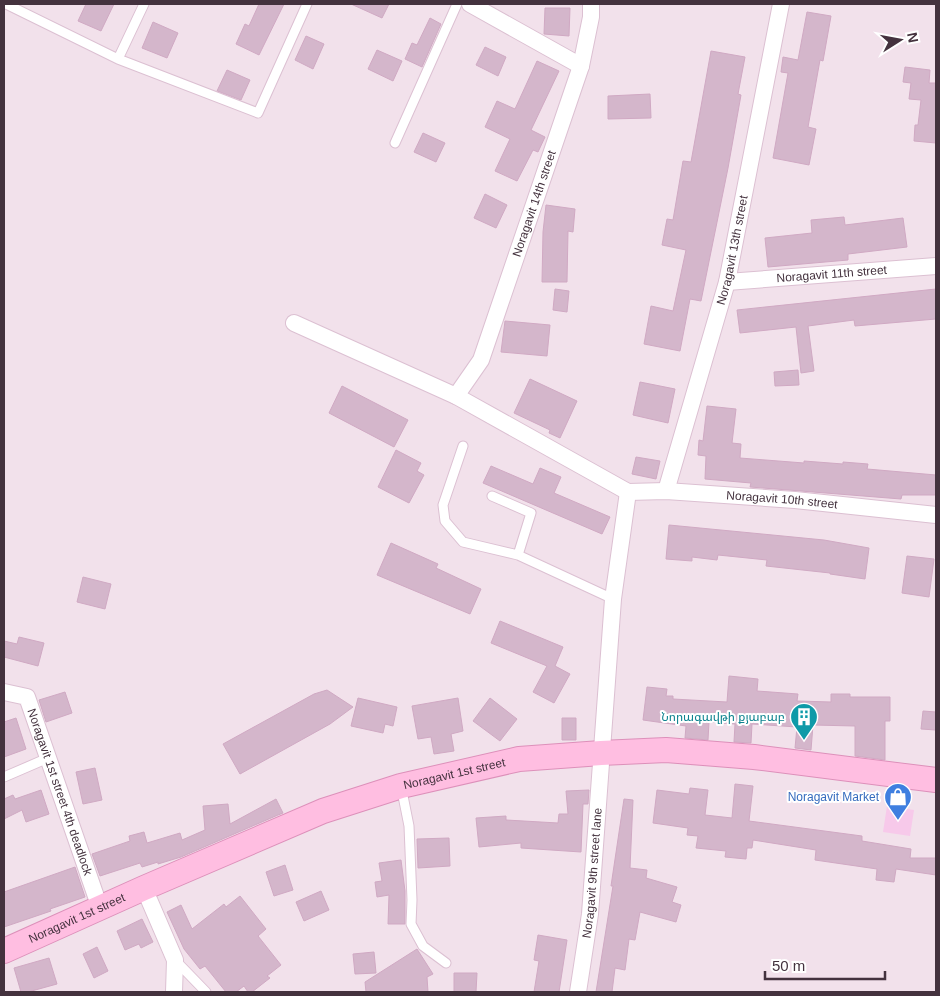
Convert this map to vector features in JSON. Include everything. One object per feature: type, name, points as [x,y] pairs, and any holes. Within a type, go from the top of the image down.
[{"type":"main road","name":"Noragavit 1st street","points":[[4,951],[323,811],[401,786],[520,759],[666,750],[754,757],[936,780]]},
{"type":"street","points":[[470,4],[581,66]]},
{"type":"street","name":"Noragavit 14th street","points":[[456,396],[481,360],[581,66],[591,17],[591,4]]},
{"type":"street","name":"Noragavit 13th street","points":[[666,491],[727,282],[781,4]]},
{"type":"street","name":"Noragavit 11th street","points":[[727,282],[936,266]]},
{"type":"street","points":[[294,323],[456,396],[628,492],[613,599],[601,753]]},
{"type":"street","name":"Noragavit 10th street","points":[[628,492],[666,491],[795,500],[936,515]]},
{"type":"street","name":"Noragavit 1st street 4th deadlock","points":[[4,692],[27,696],[100,908]]},
{"type":"street","name":"Noragavit 9th street lane","points":[[578,992],[590,914],[601,753]]},
{"type":"street","points":[[144,888],[175,960],[174,992]]},
{"type":"lane","points":[[6,4],[118,59],[258,113],[306,4]]},
{"type":"lane","points":[[118,59],[144,4]]},
{"type":"lane","points":[[395,143],[457,4]]},
{"type":"lane","points":[[463,446],[443,505],[445,522],[463,542],[518,555],[613,599]]},
{"type":"lane","points":[[492,496],[530,513],[518,555]]},
{"type":"lane","points":[[4,777],[48,758]]},
{"type":"lane","points":[[401,786],[408,826],[412,900],[411,924],[423,946],[446,963]]},
{"type":"lane","points":[[175,960],[206,992]]},
{"type":"shaded area","name":"Noragavit Market","points":[[887,806],[914,810],[910,836],[883,832]]},
{"type":"building","points":[[86,4],[114,4],[101,31],[78,21]]},
{"type":"building","points":[[259,4],[284,4],[259,55],[236,44],[245,24],[249,26]]},
{"type":"building","points":[[351,4],[389,4],[382,18]]},
{"type":"building","points":[[545,8],[570,8],[569,36],[544,34]]},
{"type":"building","points":[[807,12],[831,16],[823,61],[820,60],[808,127],[816,129],[809,165],[773,158],[788,73],[781,72],[783,57],[798,60]]},
{"type":"building","points":[[430,18],[441,24],[422,67],[405,59],[412,43],[417,45]]},
{"type":"building","points":[[153,22],[178,33],[167,58],[142,48]]},
{"type":"building","points":[[306,36],[324,44],[313,69],[295,60]]},
{"type":"building","points":[[485,47],[506,57],[498,76],[476,65]]},
{"type":"building","points":[[377,50],[402,61],[393,81],[368,69]]},
{"type":"building","points":[[711,51],[745,57],[738,94],[741,95],[728,168],[701,301],[690,299],[680,351],[644,344],[651,306],[673,311],[686,250],[662,245],[667,219],[673,220],[683,161],[691,162]]},
{"type":"building","points":[[537,61],[559,71],[531,130],[545,137],[538,152],[533,150],[517,181],[495,171],[510,139],[485,127],[497,101],[515,109]]},
{"type":"building","points":[[905,67],[930,70],[929,83],[936,83],[936,143],[914,141],[915,125],[918,125],[921,100],[909,99],[911,83],[903,82]]},
{"type":"building","points":[[227,70],[250,80],[241,100],[217,91]]},
{"type":"building","points":[[650,94],[651,118],[608,119],[608,96]]},
{"type":"building","points":[[423,133],[445,143],[436,162],[414,152]]},
{"type":"building","points":[[485,194],[507,205],[496,228],[474,218]]},
{"type":"building","points":[[546,205],[575,209],[573,232],[568,231],[567,282],[542,282],[543,232]]},
{"type":"building","points":[[844,217],[845,225],[903,218],[907,247],[848,254],[848,260],[768,267],[765,238],[812,233],[811,220]]},
{"type":"building","points":[[555,289],[569,291],[567,312],[553,310]]},
{"type":"building","points":[[936,289],[936,319],[855,326],[854,320],[808,326],[814,371],[801,373],[796,327],[740,333],[737,310]]},
{"type":"building","points":[[505,321],[550,325],[547,356],[501,352]]},
{"type":"building","points":[[798,370],[799,385],[775,386],[774,372]]},
{"type":"building","points":[[530,379],[577,401],[560,438],[549,433],[550,430],[514,413]]},
{"type":"building","points":[[640,382],[675,389],[668,423],[633,415]]},
{"type":"building","points":[[342,386],[408,420],[394,447],[329,413]]},
{"type":"building","points":[[707,406],[736,409],[732,443],[741,444],[740,458],[804,463],[804,461],[868,464],[867,469],[936,475],[936,495],[902,495],[901,499],[750,487],[751,483],[705,479],[706,456],[698,455],[699,440],[703,441]]},
{"type":"building","points":[[396,450],[421,463],[417,471],[424,475],[409,503],[378,487]]},
{"type":"building","points":[[636,457],[660,461],[656,479],[632,474]]},
{"type":"building","points":[[491,466],[533,484],[540,468],[561,477],[554,493],[610,517],[602,534],[483,483]]},
{"type":"building","points":[[669,525],[824,540],[869,548],[865,579],[766,566],[767,560],[718,555],[717,560],[692,557],[692,561],[666,559]]},
{"type":"building","points":[[391,543],[438,564],[436,568],[481,589],[470,614],[377,575]]},
{"type":"building","points":[[907,556],[934,559],[929,597],[902,593]]},
{"type":"building","points":[[83,577],[111,584],[105,609],[77,602]]},
{"type":"building","points":[[500,621],[563,647],[555,666],[570,674],[554,703],[533,692],[547,666],[491,643]]},
{"type":"building","points":[[19,637],[44,643],[38,666],[4,657],[4,641],[17,644]]},
{"type":"building","points":[[729,676],[758,679],[757,691],[798,694],[797,701],[831,702],[831,694],[850,694],[850,697],[890,697],[890,721],[885,721],[885,760],[855,756],[855,726],[813,725],[811,750],[795,748],[797,727],[752,724],[751,743],[734,742],[735,724],[709,722],[708,740],[685,738],[686,726],[643,720],[647,687],[667,689],[666,696],[673,696],[673,699],[727,702]]},
{"type":"building","points":[[327,690],[353,707],[330,724],[240,774],[223,744],[314,694]]},
{"type":"building","points":[[65,692],[72,713],[46,722],[39,700]]},
{"type":"building","points":[[358,698],[397,707],[393,726],[385,724],[383,733],[351,726]]},
{"type":"building","points":[[458,698],[463,731],[451,734],[454,751],[434,754],[431,737],[418,739],[412,706]]},
{"type":"building","points":[[490,698],[517,719],[500,741],[473,721]]},
{"type":"building","points":[[923,711],[936,712],[936,730],[921,729]]},
{"type":"building","points":[[16,718],[26,749],[4,757],[4,722]]},
{"type":"building","points":[[562,718],[576,718],[576,740],[562,740]]},
{"type":"building","points":[[95,768],[102,800],[83,804],[76,772]]},
{"type":"building","points":[[735,784],[753,786],[749,821],[862,836],[862,841],[911,849],[910,858],[936,858],[936,875],[896,869],[894,882],[876,880],[877,869],[815,860],[816,850],[753,840],[752,848],[747,848],[746,859],[725,857],[726,851],[696,848],[698,836],[687,835],[688,828],[653,823],[657,790],[689,794],[690,788],[708,790],[705,815],[732,818]]},
{"type":"building","points":[[41,790],[49,814],[26,822],[22,810],[4,819],[4,799],[13,795],[15,799]]},
{"type":"building","points":[[589,790],[588,804],[583,804],[581,852],[521,848],[521,843],[479,847],[476,818],[506,816],[506,820],[558,823],[559,814],[568,814],[566,791]]},
{"type":"building","points":[[276,799],[283,813],[181,857],[142,867],[140,863],[100,876],[92,854],[130,841],[129,836],[144,832],[147,843],[180,833],[182,840],[205,830],[203,806],[228,804],[230,824]]},
{"type":"building","points":[[624,799],[633,800],[630,868],[647,870],[646,878],[677,887],[672,902],[681,905],[676,922],[640,912],[635,940],[629,939],[625,970],[615,968],[612,992],[596,992],[613,886],[611,886]]},
{"type":"building","points":[[449,838],[450,866],[418,868],[417,839]]},
{"type":"building","points":[[401,860],[405,891],[405,924],[388,924],[389,895],[377,897],[375,882],[382,881],[379,863]]},
{"type":"building","points":[[285,865],[293,890],[274,896],[266,872]]},
{"type":"building","points":[[75,867],[85,897],[4,927],[4,892]]},
{"type":"building","points":[[321,891],[329,910],[304,921],[296,902]]},
{"type":"building","points":[[240,896],[266,929],[258,936],[281,965],[267,976],[270,978],[252,992],[248,992],[244,986],[236,992],[226,992],[205,966],[200,969],[184,949],[167,912],[181,905],[192,929],[224,904],[226,907]]},
{"type":"building","points":[[142,919],[153,942],[141,948],[139,944],[125,950],[117,931]]},
{"type":"building","points":[[538,935],[567,940],[559,992],[534,992],[539,961],[534,960]]},
{"type":"building","points":[[97,947],[108,971],[94,978],[83,954]]},
{"type":"building","points":[[417,949],[433,974],[427,977],[428,992],[366,992],[365,982]]},
{"type":"building","points":[[374,952],[376,973],[355,974],[353,954]]},
{"type":"building","points":[[49,958],[57,984],[28,992],[21,992],[14,968]]},
{"type":"building","points":[[454,973],[477,973],[476,992],[454,992]]},
{"type":"place","name":"Նորագավթի քյաբաբ","points":[[804,741]]},
{"type":"place","name":"Noragavit Market","points":[[898,821]]}]
